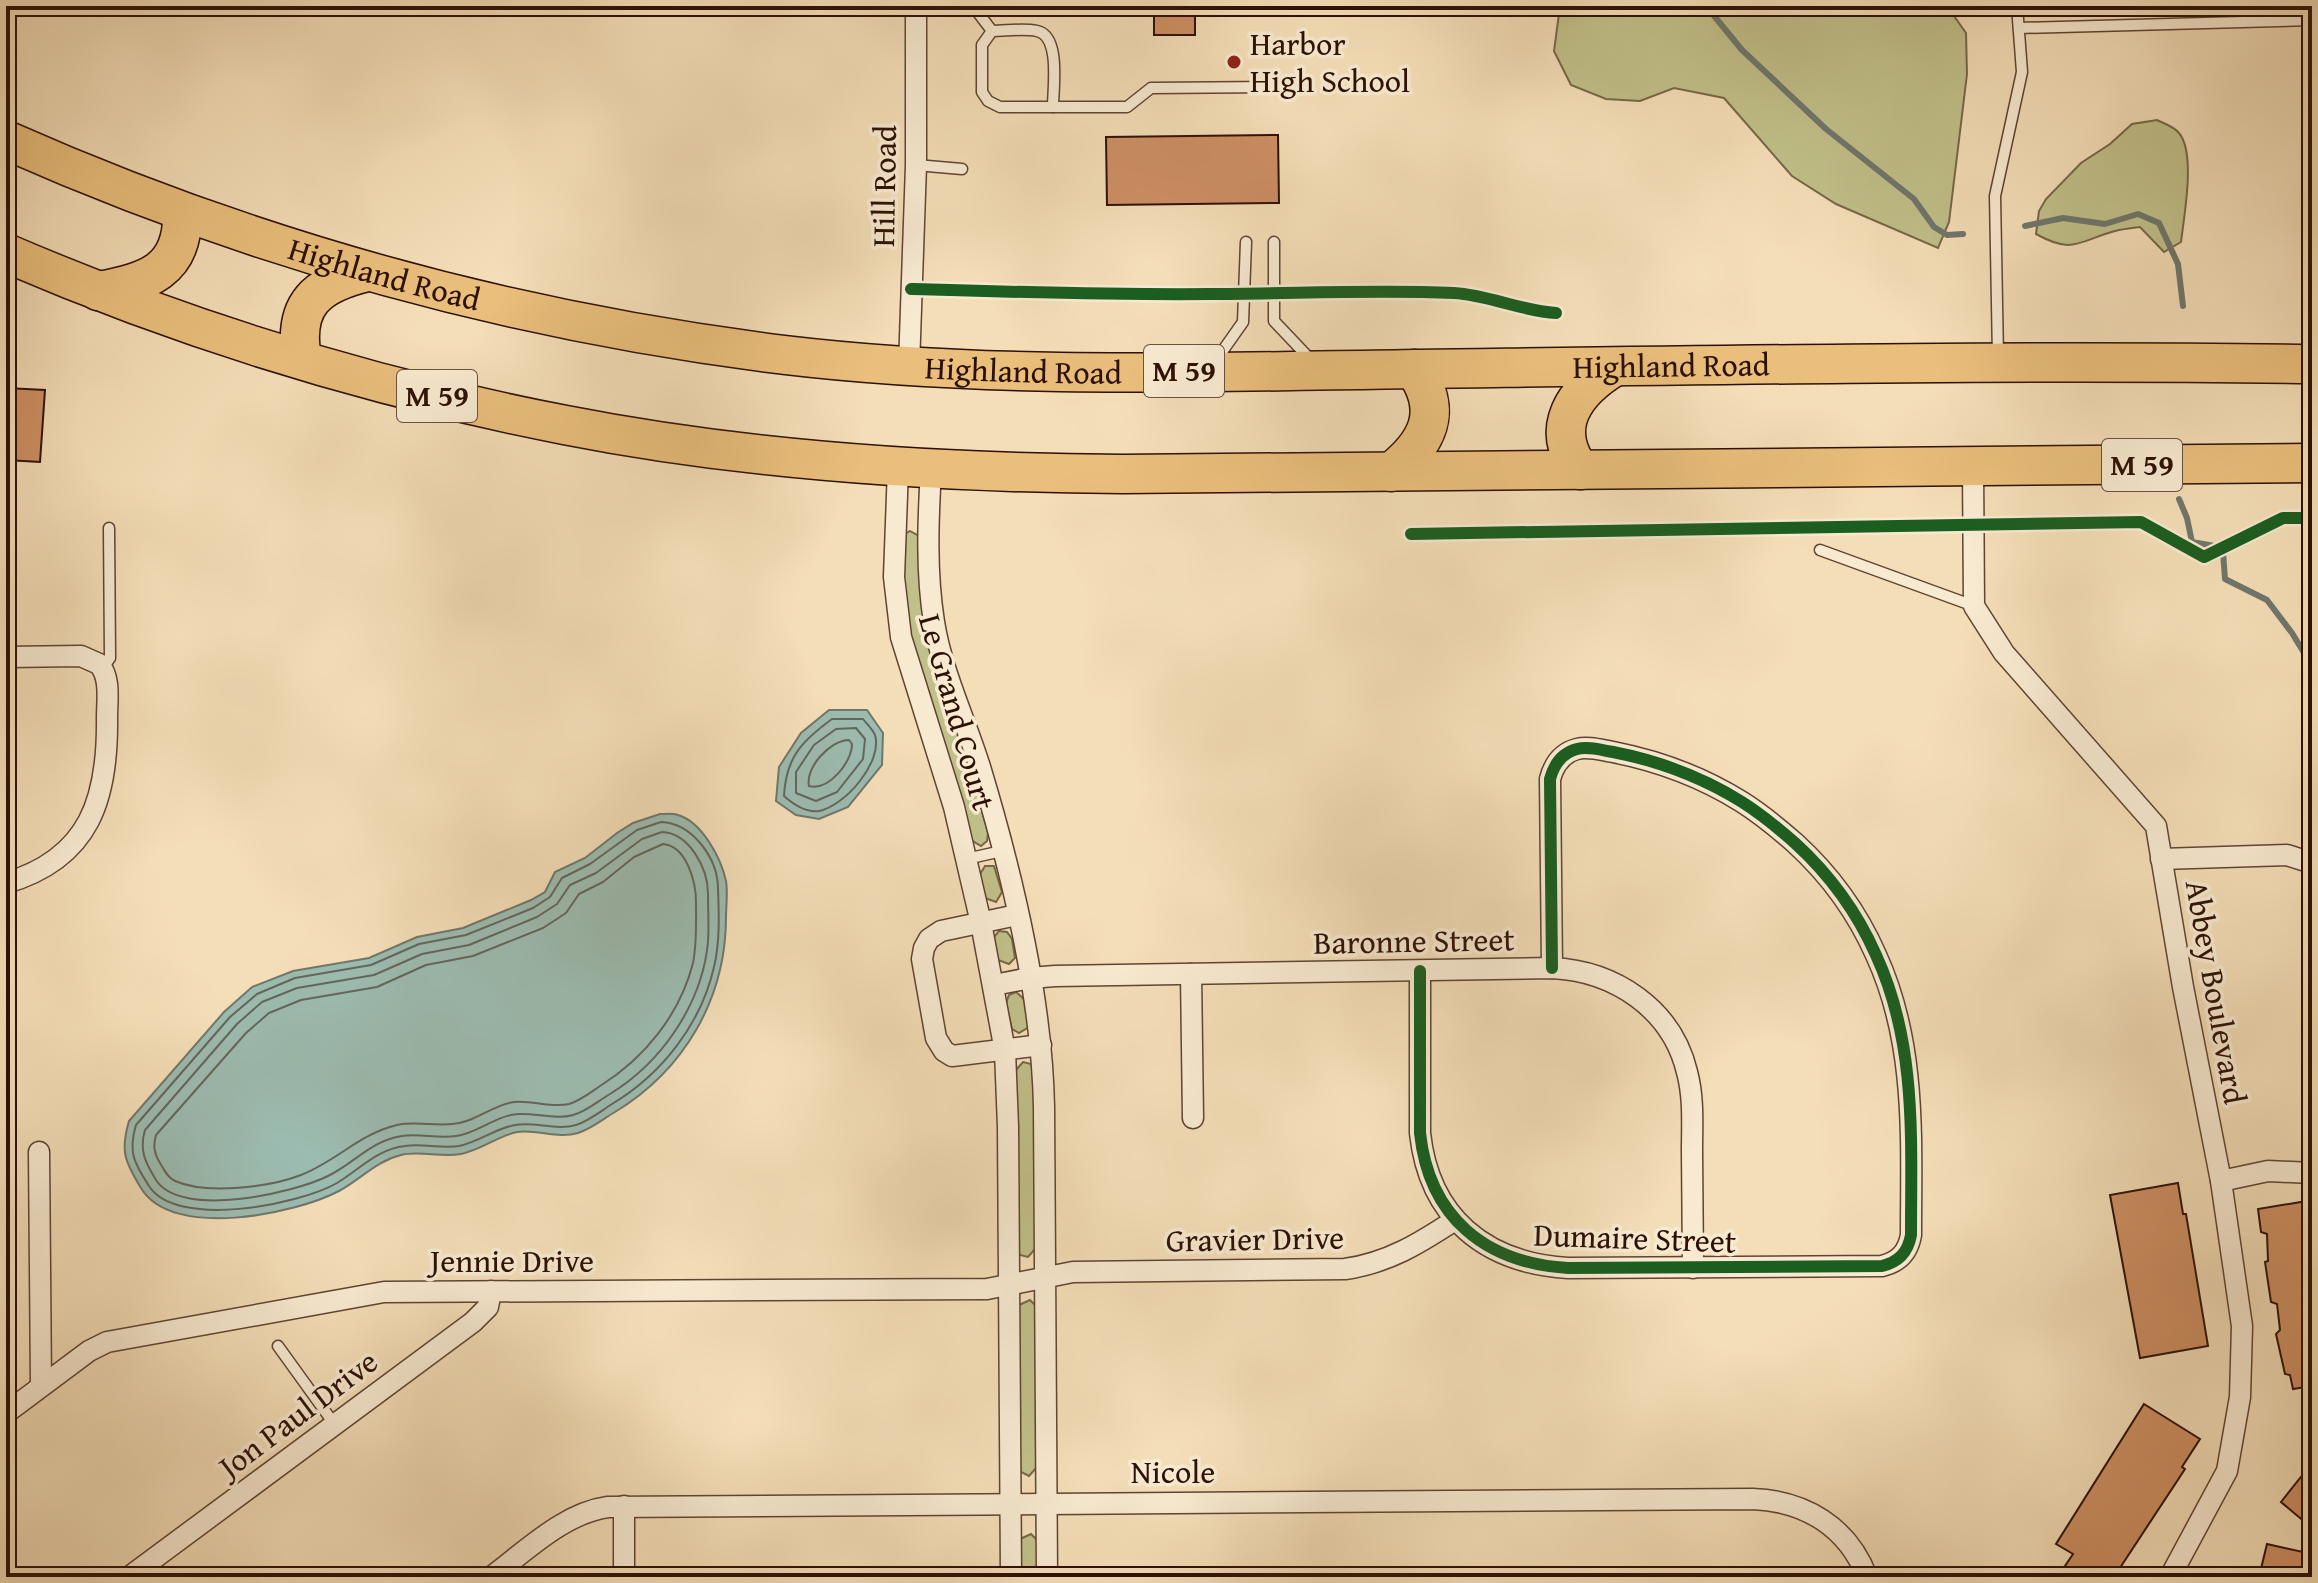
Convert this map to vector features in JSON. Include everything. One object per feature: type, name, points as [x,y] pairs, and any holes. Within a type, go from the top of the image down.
[{"type":"highway","name":"Highland Road","points":[[6,140],[182,213],[367,272],[532,313],[701,344],[909,366],[1047,371],[1208,371],[1998,363],[2312,364]]},
{"type":"highway","points":[[98,291],[128,286],[163,268],[174,255],[180,240],[182,213]]},
{"type":"highway","name":"M 59","points":[[6,253],[165,316],[302,359],[472,405],[566,426],[772,456],[915,469],[1058,474],[2312,463]]},
{"type":"highway","points":[[302,359],[299,330],[303,313],[313,297],[341,278],[367,272]]},
{"type":"highway","points":[[1580,470],[1567,446],[1567,419],[1583,392],[1595,379],[1614,367]]},
{"type":"highway","points":[[1391,472],[1417,448],[1429,420],[1431,406],[1414,369]]},
{"type":"street","name":"Hill Road","points":[[909,366],[916,165],[916,6]]},
{"type":"street","points":[[1973,467],[1974,606]]},
{"type":"street","name":"Le Grand Court","points":[[915,469],[928,556],[934,626],[980,767],[1002,851],[1030,978],[1041,1045],[1047,1577]]},
{"type":"street","name":"Le Grand Court","points":[[915,469],[894,577],[899,627],[911,675],[945,776],[966,859],[1005,1051],[1011,1577]]},
{"type":"street","name":"Abbey Boulevard","points":[[1974,606],[2004,653],[2156,826],[2221,1181],[2242,1326],[2240,1397],[2227,1471],[2170,1577]]},
{"type":"street","points":[[6,657],[81,656],[94,660],[103,668],[107,683],[107,756],[98,802],[76,839],[60,855],[6,883]]},
{"type":"street","name":"Dumaire Street","points":[[1420,971],[1421,1146],[1432,1184],[1455,1220],[1468,1233],[1499,1252],[1537,1265],[1568,1268],[1875,1266],[1892,1263],[1905,1253],[1911,1235],[1910,1087],[1901,1026],[1885,975],[1861,925],[1831,881],[1796,843],[1750,807],[1688,774],[1615,752],[1583,748],[1568,752],[1554,767],[1550,787],[1552,968]]},
{"type":"street","points":[[2161,859],[2287,855],[2312,863]]},
{"type":"street","points":[[1017,915],[938,933],[929,939],[922,959],[934,1032],[940,1047],[952,1056],[1041,1045]]},
{"type":"street","name":"Baronne Street","points":[[994,985],[1030,978],[1191,974],[1552,968],[1588,973],[1626,989],[1655,1012],[1677,1044],[1691,1087],[1693,1268]]},
{"type":"street","points":[[1191,974],[1193,1118]]},
{"type":"street","points":[[39,1152],[41,1386]]},
{"type":"street","points":[[2221,1181],[2268,1171],[2312,1173]]},
{"type":"street","name":"Gravier Drive","points":[[1045,1277],[1073,1272],[1331,1270],[1360,1267],[1396,1255],[1455,1220]]},
{"type":"street","name":"Jennie Drive","points":[[6,1413],[89,1351],[115,1339],[368,1294],[987,1289],[1045,1277]]},
{"type":"street","name":"Jon Paul Drive","points":[[129,1577],[483,1314],[490,1302],[491,1291]]},
{"type":"street","name":"Nicole","points":[[491,1577],[568,1521],[593,1510],[624,1506],[1762,1499],[1796,1506],[1830,1524],[1857,1555],[1867,1577]]},
{"type":"street","points":[[624,1506],[624,1577]]},
{"type":"lane","points":[[973,6],[992,31]]},
{"type":"lane","points":[[1998,363],[1995,196],[2022,72],[2017,6]]},
{"type":"lane","points":[[2019,28],[2312,20]]},
{"type":"lane","points":[[992,31],[982,45],[982,92],[988,101],[1000,107],[1127,107],[1151,88],[1283,87]]},
{"type":"lane","points":[[992,31],[1038,31],[1048,37],[1053,51],[1053,107]]},
{"type":"lane","points":[[916,165],[962,169]]},
{"type":"lane","points":[[1208,371],[1243,322],[1246,242]]},
{"type":"lane","points":[[1274,242],[1274,321],[1320,370]]},
{"type":"lane","points":[[103,668],[110,658],[109,528]]},
{"type":"lane","points":[[1820,550],[1974,606]]},
{"type":"lane","points":[[966,859],[1002,851]]},
{"type":"lane","points":[[278,1346],[335,1425]]},
{"type":"shaded area","points":[[1560,6],[1947,6],[1966,33],[1967,74],[1949,222],[1938,248],[1836,204],[1792,176],[1724,98],[1674,88],[1640,101],[1606,99],[1571,85],[1554,51]]},
{"type":"shaded area","points":[[2157,120],[2177,131],[2187,155],[2188,185],[2181,242],[2164,252],[2140,227],[2068,245],[2036,234],[2039,211],[2046,199],[2081,163],[2110,144],[2132,124]]},
{"type":"shaded area","points":[[910,531],[919,536],[969,763],[988,833],[987,841],[981,846],[971,840],[912,646],[904,595],[903,535]]},
{"type":"shaded area","points":[[985,866],[994,866],[1002,892],[996,902],[985,898],[979,876]]},
{"type":"shaded area","points":[[999,931],[1007,932],[1012,939],[1015,958],[1009,964],[998,960],[994,937]]},
{"type":"shaded area","points":[[1016,992],[1025,1000],[1029,1027],[1019,1033],[1012,1029],[1006,1003],[1009,995]]},
{"type":"shaded area","points":[[1023,1062],[1031,1064],[1034,1072],[1036,1248],[1028,1257],[1020,1255],[1018,1251],[1015,1071]]},
{"type":"shaded area","points":[[1030,1300],[1036,1306],[1037,1467],[1029,1476],[1019,1471],[1019,1305]]},
{"type":"shaded area","points":[[1031,1534],[1037,1540],[1038,1577],[1019,1577],[1020,1539]]},
{"type":"water","points":[[829,710],[867,710],[883,733],[882,765],[848,807],[819,819],[796,815],[776,801],[779,767],[801,733]]},
{"type":"water","points":[[660,814],[676,814],[687,819],[715,852],[727,885],[724,947],[709,1004],[696,1030],[680,1053],[640,1095],[578,1133],[517,1132],[461,1154],[401,1155],[319,1200],[265,1214],[206,1218],[179,1214],[157,1204],[141,1188],[126,1156],[129,1121],[224,1012],[252,987],[293,971],[369,958],[417,937],[463,928],[531,900],[545,892],[555,872],[585,858],[633,823]]},
{"type":"building","points":[[1154,6],[1195,6],[1195,35],[1154,35]]},
{"type":"building","points":[[1278,135],[1279,203],[1107,205],[1106,137]]},
{"type":"building","points":[[6,388],[45,390],[40,462],[6,460]]},
{"type":"building","points":[[2178,1183],[2208,1346],[2140,1358],[2110,1195]]},
{"type":"building","points":[[2307,1201],[2312,1232],[2312,1386],[2293,1389],[2290,1375],[2285,1374],[2276,1334],[2280,1330],[2277,1304],[2271,1302],[2265,1262],[2268,1261],[2267,1234],[2261,1232],[2258,1209]]},
{"type":"building","points":[[2144,1404],[2200,1439],[2182,1467],[2185,1469],[2114,1577],[2096,1568],[2090,1577],[2083,1577],[2065,1566],[2073,1554],[2056,1544]]},
{"type":"building","points":[[2312,1463],[2312,1528],[2281,1502]]},
{"type":"building","points":[[2267,1544],[2312,1554],[2312,1577],[2259,1577]]},
{"type":"waterway","points":[[1706,6],[1742,50],[1826,129],[1914,199],[1934,227],[1947,235],[1963,234]]},
{"type":"waterway","points":[[2025,226],[2063,218],[2105,224],[2138,214],[2159,223],[2178,264],[2183,306]]},
{"type":"waterway","points":[[2179,499],[2192,542],[2220,547],[2225,579],[2267,600],[2312,666]]},
{"type":"cycle path","points":[[911,289],[1135,294],[1454,293],[1556,313]]},
{"type":"cycle path","points":[[1411,534],[2141,522],[2204,557],[2283,518],[2312,518]]},
{"type":"cycle path","points":[[1420,971],[1420,1133],[1426,1163],[1435,1189],[1449,1211],[1466,1230],[1487,1245],[1511,1257],[1568,1268],[1882,1266],[1902,1255],[1911,1235],[1911,1128],[1905,1057],[1889,989],[1868,939],[1841,894],[1807,855],[1776,827],[1727,793],[1663,765],[1595,749],[1581,748],[1567,753],[1556,764],[1550,779],[1552,968]]},
{"type":"place","name":"Harbor High School","points":[[1234,62]]}]
